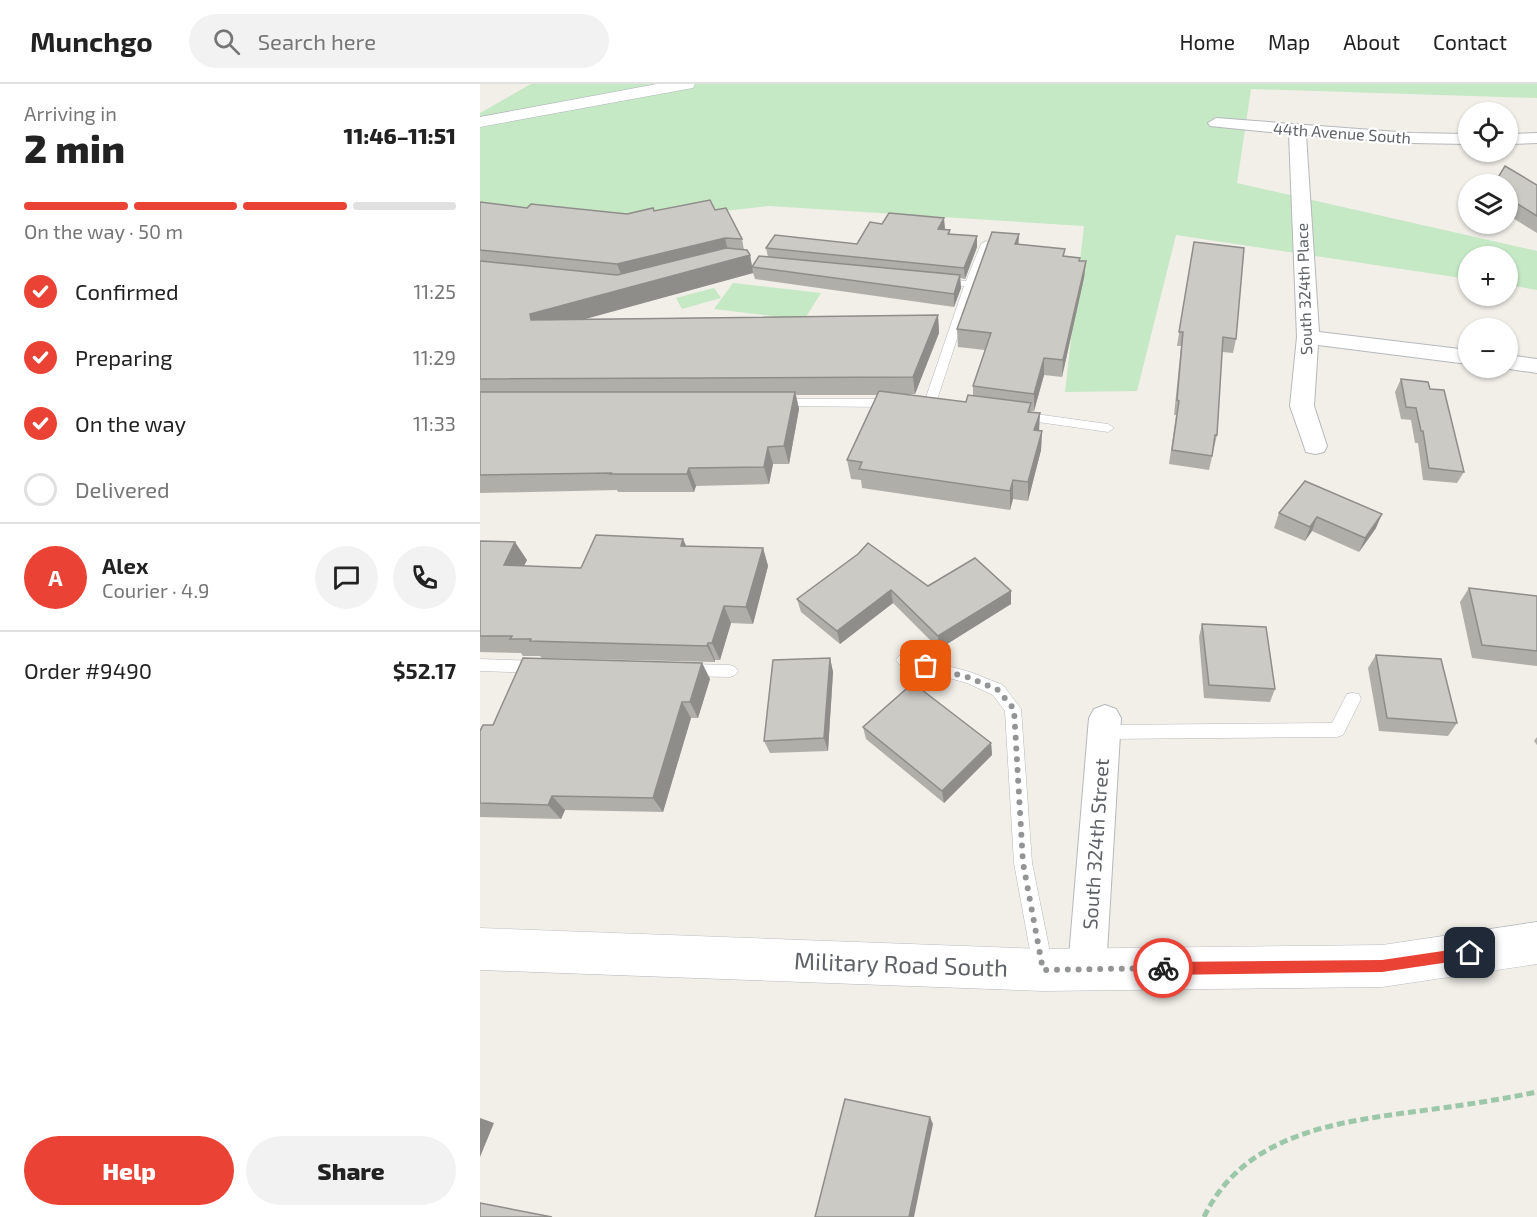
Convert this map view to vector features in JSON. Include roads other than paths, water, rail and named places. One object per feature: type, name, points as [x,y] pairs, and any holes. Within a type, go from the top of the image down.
[{"type":"main road","points":[[480,122],[687,84]]},
{"type":"main road","name":"Military Road South","points":[[480,950],[1043,970],[1382,966],[1537,943]]},
{"type":"street","name":"44th Avenue South","points":[[1216,123],[1411,138],[1458,139]]},
{"type":"street","name":"South 324th Place","points":[[1297,130],[1308,337],[1302,406],[1316,446]]},
{"type":"street","points":[[1522,139],[1537,153]]},
{"type":"street","points":[[1308,337],[1458,356]]},
{"type":"street","points":[[1518,363],[1537,366]]},
{"type":"street","name":"South 324th Street","points":[[1087,969],[1105,725]]},
{"type":"lane","points":[[764,403],[924,404],[986,244]]},
{"type":"lane","points":[[936,280],[970,284]]},
{"type":"lane","points":[[1013,415],[1108,428]]},
{"type":"lane","points":[[904,660],[970,678],[998,690],[1014,709],[1023,863],[1043,970]]},
{"type":"lane","points":[[480,665],[552,667]]},
{"type":"lane","points":[[671,670],[730,671]]},
{"type":"lane","points":[[1105,725],[1337,730],[1353,699]]}]
